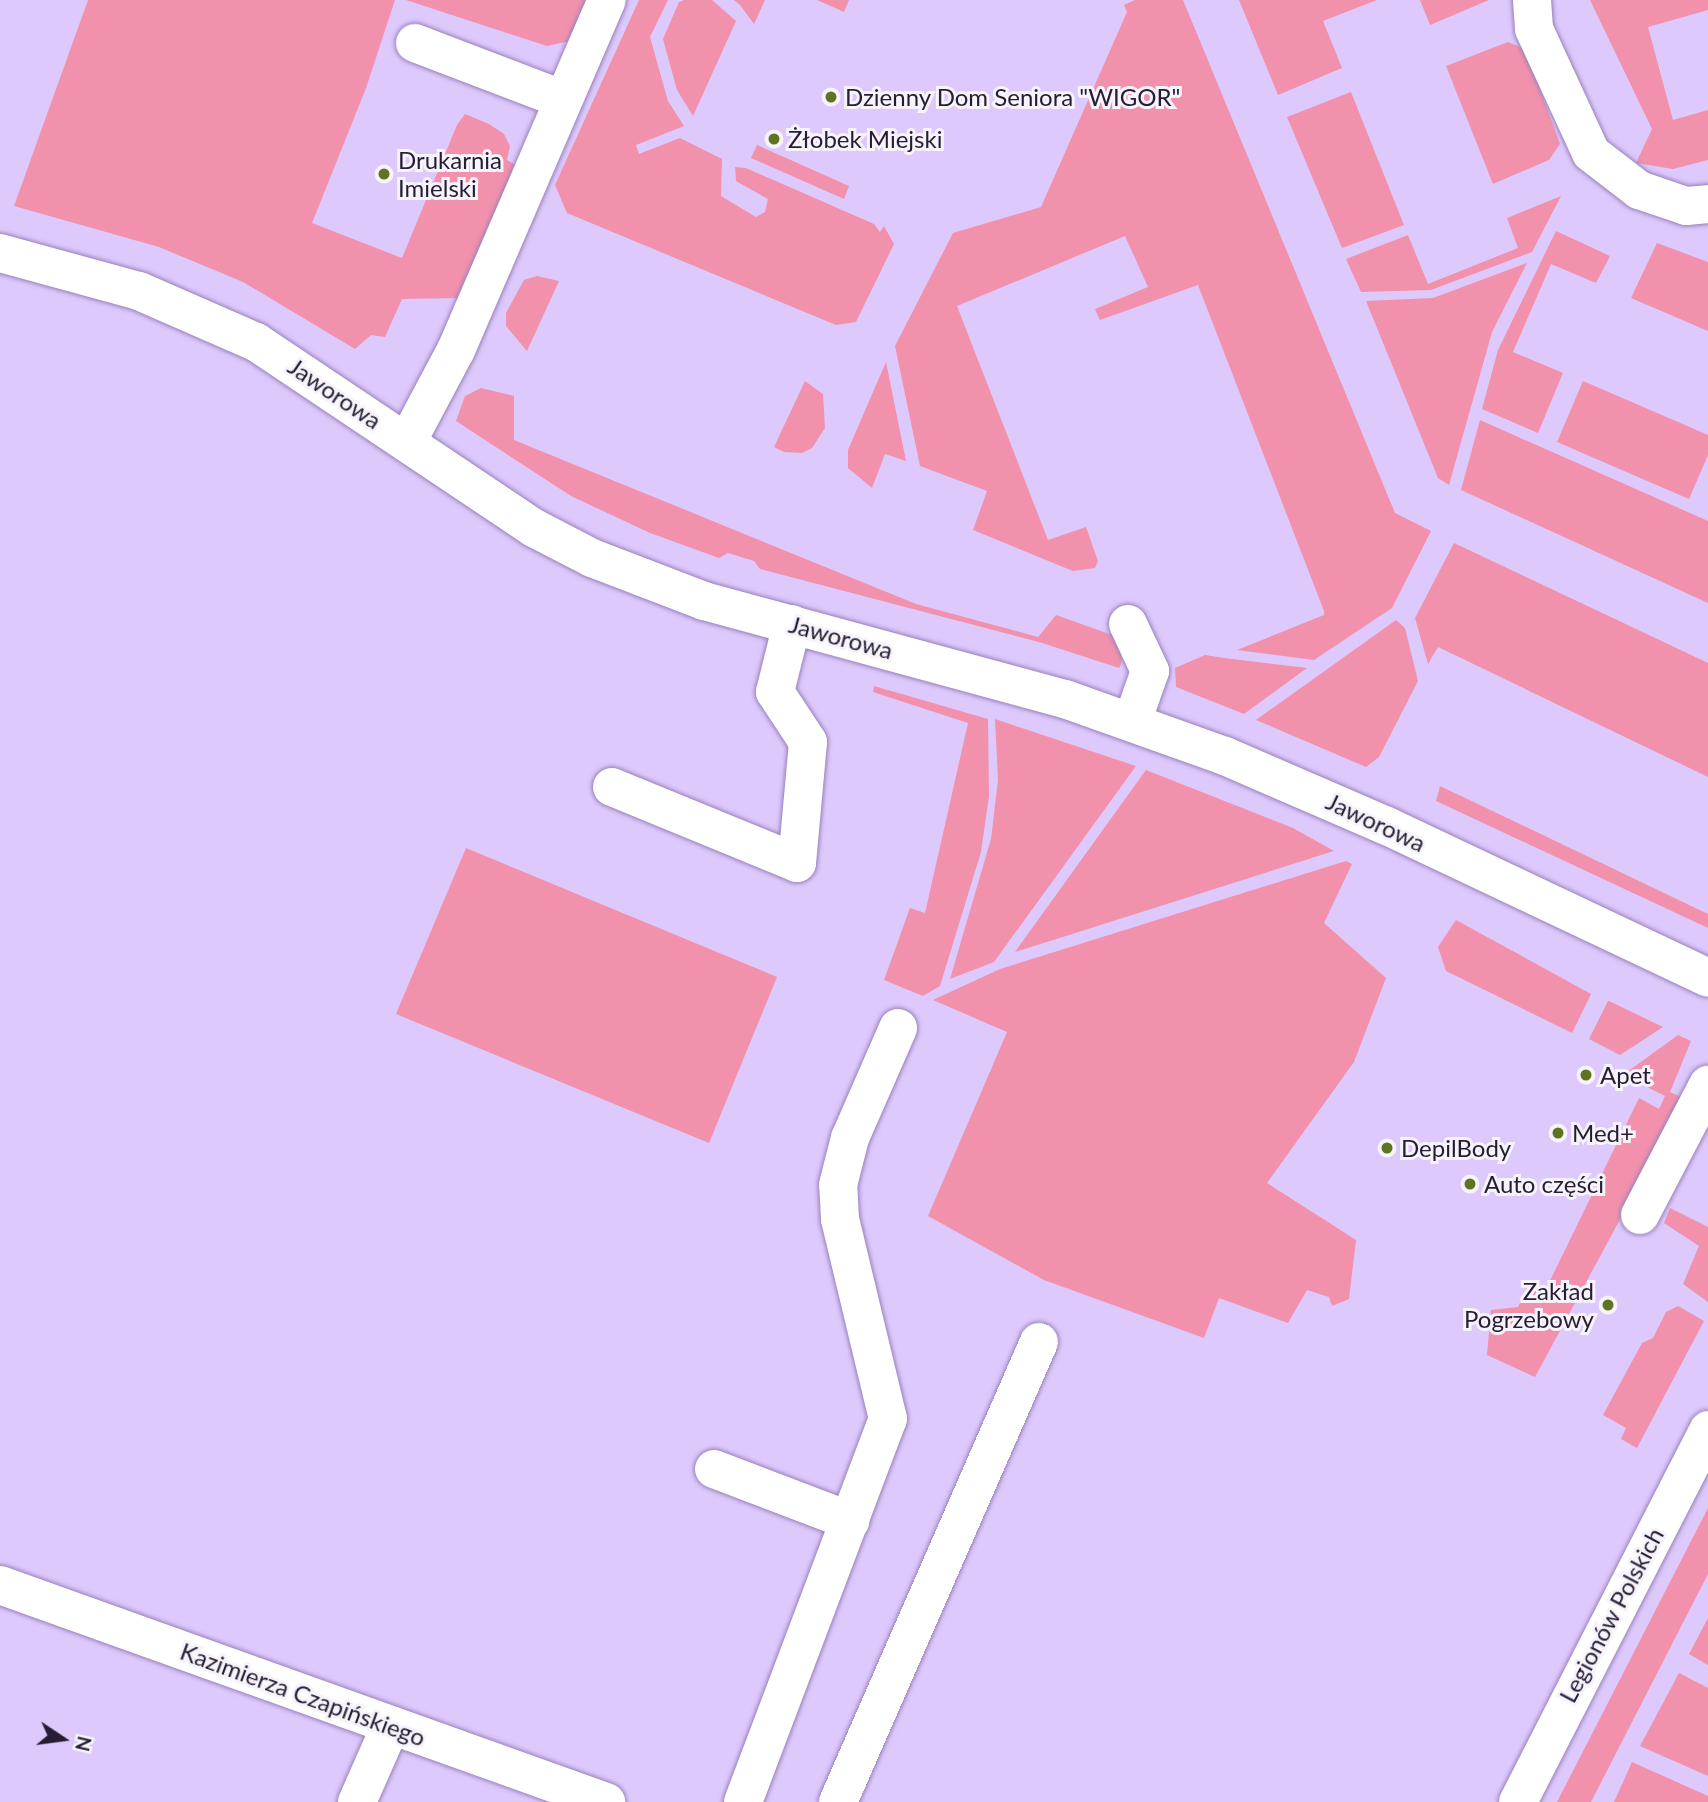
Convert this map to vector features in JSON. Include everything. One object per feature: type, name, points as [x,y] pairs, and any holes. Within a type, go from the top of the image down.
[{"type":"street","points":[[407,442],[456,350],[562,99],[607,0]]},
{"type":"street","points":[[1532,0],[1534,29],[1591,153],[1639,190],[1686,206],[1708,204]]},
{"type":"street","points":[[415,43],[562,99]]},
{"type":"street","name":"Jaworowa","points":[[0,253],[69,269],[198,314],[292,363],[534,528],[592,558],[704,601],[997,679],[1132,722],[1225,756],[1387,826],[1708,978]]},
{"type":"street","points":[[612,788],[797,863],[808,742],[775,692],[792,624]]},
{"type":"street","points":[[1128,624],[1150,671],[1132,722]]},
{"type":"street","points":[[743,1802],[888,1419],[840,1219],[838,1185],[850,1138],[898,1028]]},
{"type":"street","points":[[1640,1215],[1708,1085]]},
{"type":"street","points":[[838,1802],[1040,1342]]},
{"type":"street","name":"Legionów Polskich","points":[[1518,1802],[1708,1430]]},
{"type":"street","points":[[714,1469],[850,1521]]},
{"type":"street","name":"Kazimierza Czapińskiego","points":[[0,1585],[606,1802]]},
{"type":"street","points":[[357,1802],[391,1725]]},
{"type":"shaded area","points":[[88,0],[395,0],[366,88],[312,223],[402,258],[457,125],[465,114],[489,124],[504,134],[510,146],[507,160],[516,165],[458,298],[402,299],[385,337],[371,335],[355,349],[243,282],[159,247],[14,206]]},
{"type":"shaded area","points":[[406,0],[589,0],[570,41],[547,46]]},
{"type":"shaded area","points":[[639,0],[668,0],[650,37],[668,101],[684,126],[636,145],[639,154],[680,138],[722,159],[721,196],[756,217],[765,212],[768,199],[736,181],[735,167],[746,168],[874,224],[880,232],[884,226],[894,244],[856,322],[836,325],[567,213],[555,185]]},
{"type":"shaded area","points":[[712,0],[736,21],[693,116],[677,90],[663,39],[679,2]]},
{"type":"shaded area","points":[[734,0],[765,0],[754,24],[740,5]]},
{"type":"shaded area","points":[[817,0],[849,0],[844,12]]},
{"type":"shaded area","points":[[1135,0],[1183,0],[1395,513],[1431,531],[1392,608],[1314,660],[1237,650],[1324,615],[1324,611],[1198,285],[1100,320],[1095,309],[1148,287],[1125,236],[957,306],[1048,540],[1086,527],[1098,561],[1095,568],[1073,571],[973,530],[987,491],[920,466],[895,346],[953,233],[1041,207],[1127,12],[1124,5]]},
{"type":"shaded area","points":[[1239,0],[1377,0],[1323,21],[1342,68],[1278,95]]},
{"type":"shaded area","points":[[1420,0],[1489,0],[1430,25]]},
{"type":"shaded area","points":[[1590,0],[1708,0],[1708,10],[1648,27],[1673,120],[1708,110],[1708,160],[1673,169],[1636,163],[1652,129]]},
{"type":"shaded area","points":[[1508,42],[1525,49],[1560,144],[1549,160],[1493,184],[1446,66]]},
{"type":"shaded area","points":[[1351,92],[1404,225],[1342,248],[1287,117]]},
{"type":"shaded area","points":[[757,145],[849,186],[844,199],[751,158]]},
{"type":"shaded area","points":[[1561,196],[1532,252],[1431,290],[1361,292],[1346,259],[1408,235],[1428,284],[1518,248],[1507,218]]},
{"type":"shaded area","points":[[1556,231],[1610,256],[1596,283],[1551,264],[1513,352],[1563,373],[1538,433],[1482,409],[1498,350]]},
{"type":"shaded area","points":[[1657,243],[1708,262],[1708,331],[1631,298]]},
{"type":"shaded area","points":[[1527,263],[1492,332],[1449,485],[1438,478],[1366,301],[1433,298]]},
{"type":"shaded area","points":[[537,276],[559,281],[527,351],[506,326],[506,313],[524,280]]},
{"type":"shaded area","points":[[886,362],[906,461],[885,454],[872,488],[848,468],[848,450]]},
{"type":"shaded area","points":[[805,381],[823,394],[825,428],[812,448],[802,453],[784,452],[774,447]]},
{"type":"shaded area","points":[[1583,381],[1708,435],[1708,455],[1689,499],[1557,442]]},
{"type":"shaded area","points":[[481,388],[514,396],[514,440],[916,604],[1038,637],[1056,615],[1115,636],[1122,654],[1121,664],[1119,668],[1039,642],[760,569],[754,561],[728,553],[719,558],[650,533],[571,496],[456,421],[465,396]]},
{"type":"shaded area","points":[[1480,420],[1708,521],[1708,603],[1461,490]]},
{"type":"shaded area","points":[[1454,543],[1708,663],[1708,777],[1438,647],[1428,664],[1415,618]]},
{"type":"shaded area","points":[[1396,620],[1405,628],[1418,681],[1379,757],[1366,767],[1256,720]]},
{"type":"shaded area","points":[[1205,655],[1307,668],[1244,714],[1176,687],[1175,668]]},
{"type":"shaded area","points":[[874,686],[988,719],[989,796],[981,852],[940,986],[923,996],[884,980],[910,908],[925,913],[968,723],[873,692]]},
{"type":"shaded area","points":[[995,719],[1136,766],[994,962],[950,979],[991,839],[998,780]]},
{"type":"shaded area","points":[[1146,770],[1293,828],[1334,851],[1015,952]]},
{"type":"shaded area","points":[[1440,786],[1708,914],[1708,928],[1436,801]]},
{"type":"shaded area","points":[[466,848],[777,977],[709,1143],[396,1014]]},
{"type":"shaded area","points":[[1346,861],[1352,864],[1324,923],[1386,978],[1354,1062],[1267,1183],[1356,1240],[1349,1299],[1332,1306],[1329,1297],[1307,1290],[1288,1323],[1219,1298],[1204,1338],[1044,1280],[928,1216],[1007,1032],[933,1000],[1000,969]]},
{"type":"shaded area","points":[[1456,920],[1591,994],[1572,1033],[1446,971],[1438,947]]},
{"type":"shaded area","points":[[1608,1001],[1663,1027],[1620,1055],[1589,1039]]},
{"type":"shaded area","points":[[1678,1035],[1691,1041],[1670,1092],[1685,1099],[1535,1377],[1487,1355],[1491,1310],[1518,1307],[1529,1283],[1545,1291],[1639,1098],[1659,1109],[1665,1096],[1623,1075]]},
{"type":"shaded area","points":[[1670,1208],[1708,1227],[1708,1302],[1683,1284],[1699,1246],[1664,1223]]},
{"type":"shaded area","points":[[1678,1306],[1704,1321],[1637,1448],[1621,1439],[1626,1428],[1603,1415],[1642,1343],[1653,1338],[1666,1312]]},
{"type":"shaded area","points":[[1708,1508],[1708,1574],[1591,1802],[1557,1802]]},
{"type":"shaded area","points":[[1708,1618],[1708,1665],[1689,1654]]},
{"type":"shaded area","points":[[1679,1673],[1708,1688],[1708,1776],[1640,1746]]},
{"type":"shaded area","points":[[1632,1762],[1708,1796],[1708,1802],[1614,1802]]},
{"type":"place","name":"Dzienny Dom Seniora \"WIGOR\"","points":[[831,97]]},
{"type":"place","name":"Żłobek Miejski","points":[[774,139]]},
{"type":"place","name":"Drukarnia Imielski","points":[[384,174]]},
{"type":"place","name":"Apet","points":[[1586,1075]]},
{"type":"place","name":"Med+","points":[[1558,1133]]},
{"type":"place","name":"DepilBody","points":[[1387,1148]]},
{"type":"place","name":"Auto części","points":[[1470,1184]]},
{"type":"place","name":"Zakład Pogrzebowy","points":[[1608,1305]]}]
